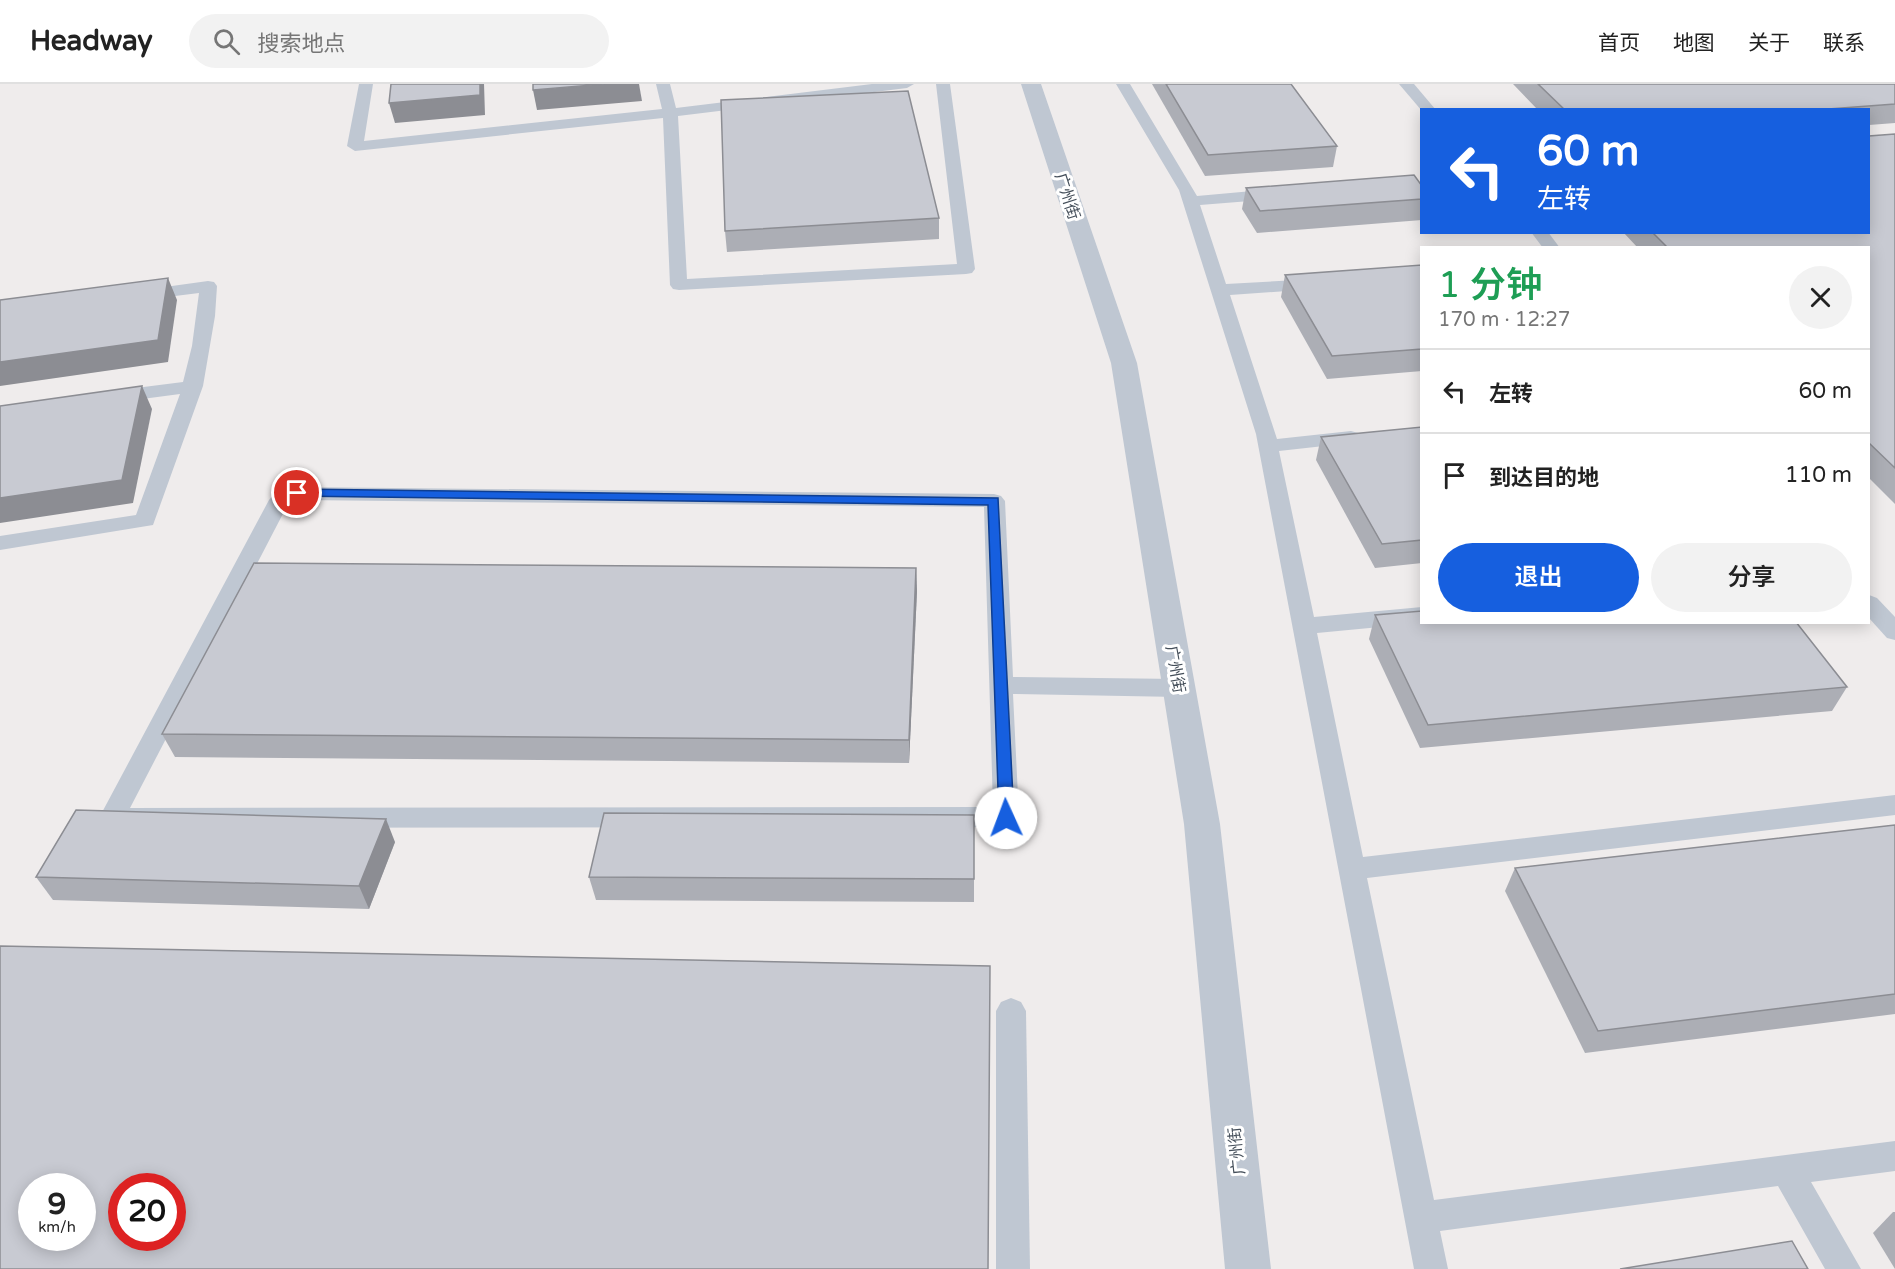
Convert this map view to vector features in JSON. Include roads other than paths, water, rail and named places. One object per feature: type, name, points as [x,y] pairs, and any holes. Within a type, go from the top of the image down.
[{"type":"street","name":"广州街","points":[[1031,84],[1124,363],[1202,824],[1248,1269]]},
{"type":"lane","points":[[366,84],[355,146],[670,113],[907,84]]},
{"type":"lane","points":[[663,84],[670,113],[680,285],[966,269],[943,84]]},
{"type":"lane","points":[[1123,84],[1188,190],[1268,446],[1431,1269]]},
{"type":"lane","points":[[1407,84],[1427,108]]},
{"type":"lane","points":[[1191,201],[1295,193]]},
{"type":"lane","points":[[1541,234],[1550,246]]},
{"type":"lane","points":[[1220,290],[1327,283]]},
{"type":"lane","points":[[0,543],[145,520],[193,386],[207,314],[208,286],[127,298]]},
{"type":"lane","points":[[91,400],[193,386]]},
{"type":"lane","points":[[1268,446],[1375,434]]},
{"type":"lane","points":[[297,493],[994,501],[1001,685],[1006,818],[112,818],[280,500],[297,493]]},
{"type":"lane","points":[[1870,604],[1895,632]]},
{"type":"lane","points":[[1304,626],[1420,615]]},
{"type":"lane","points":[[1001,685],[1179,688]]},
{"type":"lane","points":[[1351,869],[1895,805]]},
{"type":"lane","points":[[1011,1011],[1013,1269]]},
{"type":"lane","points":[[1420,1218],[1895,1156]]},
{"type":"lane","points":[[1786,1170],[1844,1269]]}]
